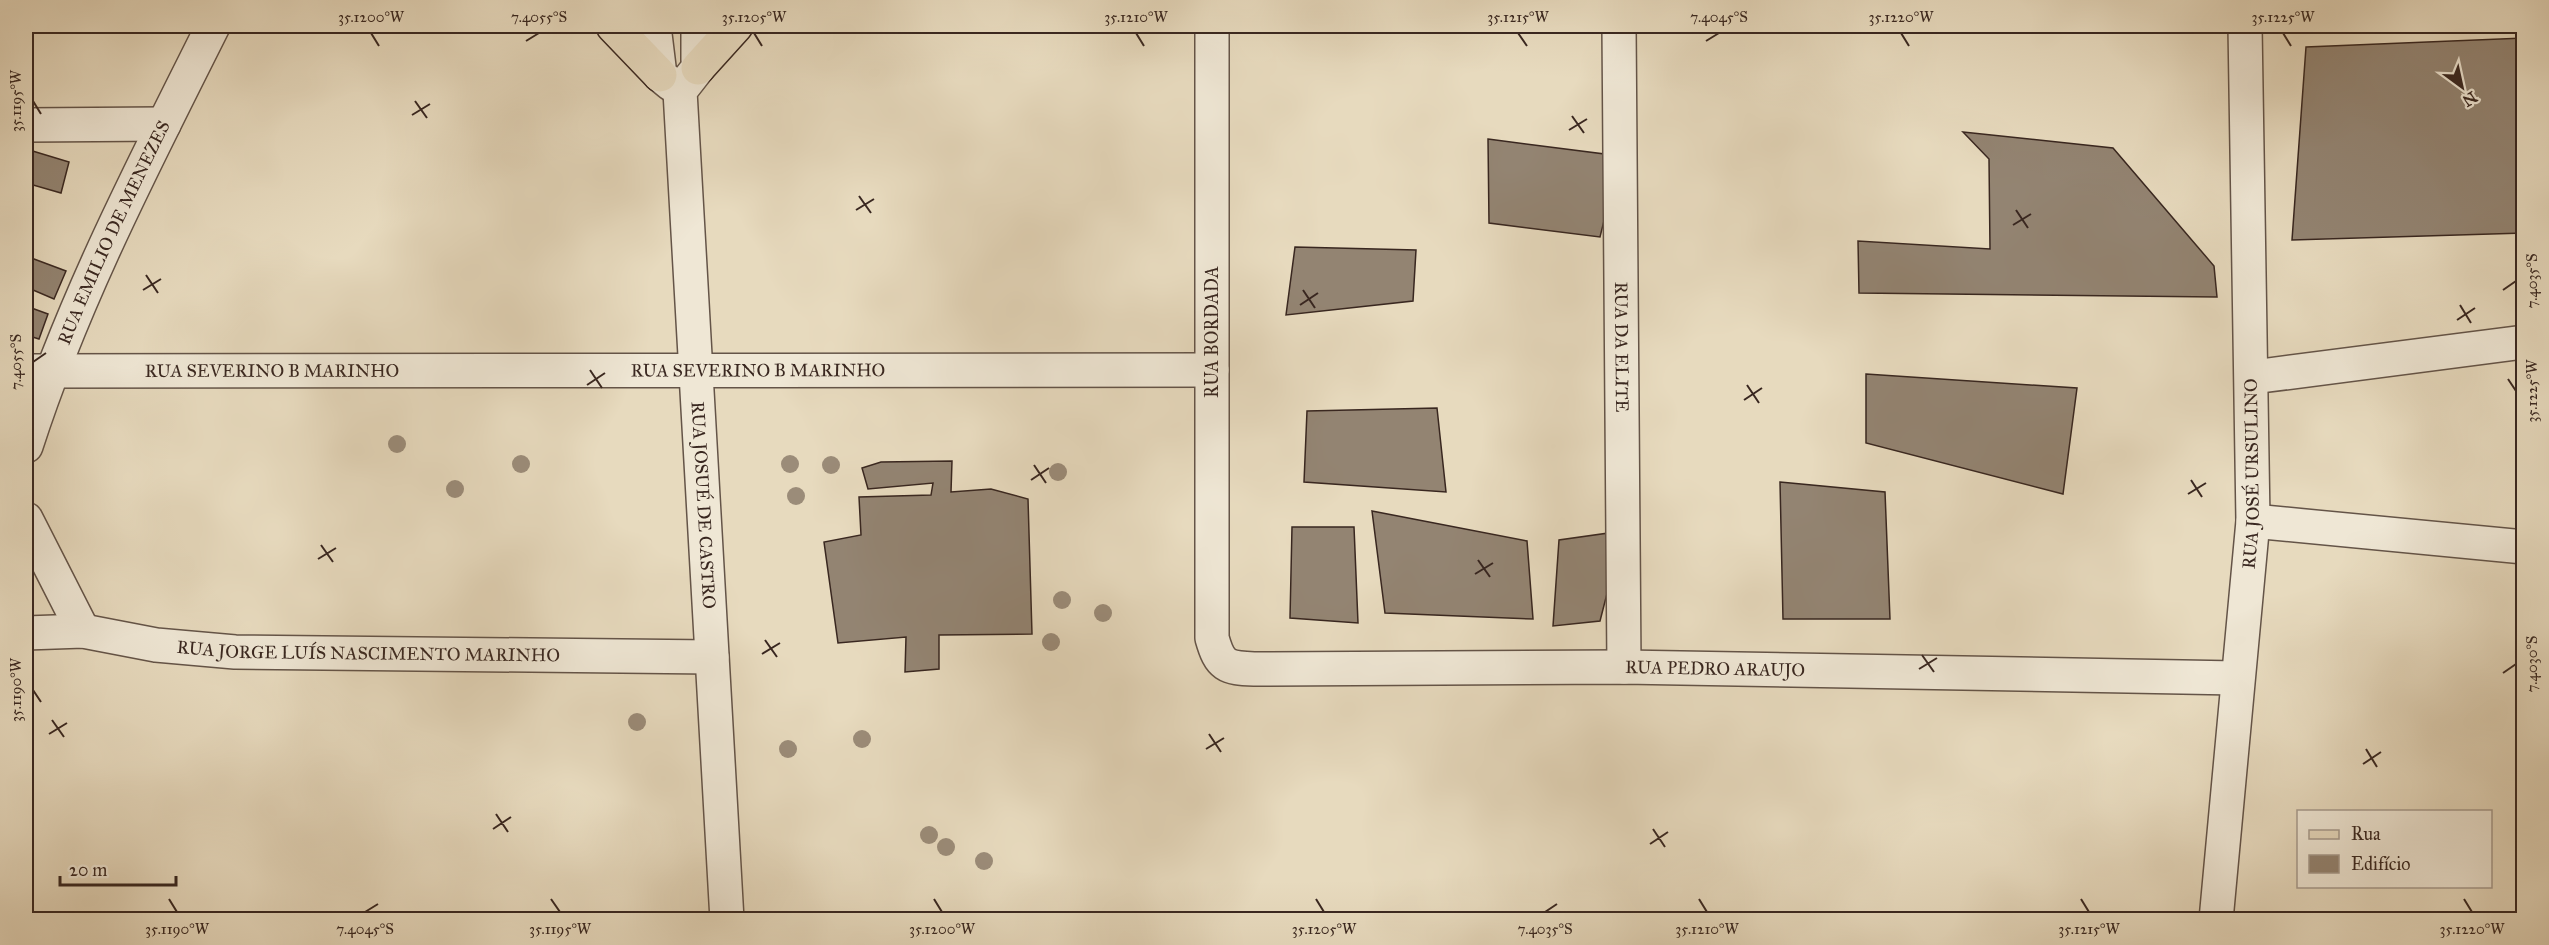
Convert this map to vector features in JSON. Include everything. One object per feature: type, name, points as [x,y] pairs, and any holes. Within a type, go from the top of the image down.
[{"type":"main road","points":[[613,26],[679,78],[736,26]]},
{"type":"street","name":"RUA EMILIO DE MENEZES","points":[[26,446],[38,370],[213,26]]},
{"type":"street","name":"RUA JOSUÉ DE CASTRO","points":[[654,26],[679,78],[727,920]]},
{"type":"street","name":"RUA JOSUÉ DE CASTRO","points":[[679,78],[698,26]]},
{"type":"street","name":"RUA BORDADA","points":[[1212,26],[1212,638]]},
{"type":"street","name":"RUA DA ELITE","points":[[1619,26],[1624,667]]},
{"type":"street","name":"RUA JOSÉ URSULINO","points":[[2216,920],[2253,521],[2253,377],[2245,26]]},
{"type":"street","points":[[26,125],[164,124]]},
{"type":"street","points":[[2253,377],[2523,342]]},
{"type":"street","name":"RUA SEVERINO B MARINHO","points":[[38,370],[1212,370]]},
{"type":"street","points":[[26,519],[83,631]]},
{"type":"street","points":[[2253,521],[2523,547]]},
{"type":"street","name":"RUA JORGE LUÍS NASCIMENTO MARINHO","points":[[26,633],[83,631],[156,645],[235,652],[712,657]]},
{"type":"street","name":"RUA PEDRO ARAUJO","points":[[1212,638],[1217,657],[1227,666],[1237,669],[1624,667],[2237,678]]},
{"type":"building","points":[[2524,38],[2524,233],[2292,240],[2306,47]]},
{"type":"building","points":[[1963,132],[2113,148],[2214,266],[2217,297],[1859,293],[1858,241],[1990,249],[1989,159]]},
{"type":"building","points":[[1488,139],[1620,156],[1600,237],[1489,223]]},
{"type":"building","points":[[26,149],[69,162],[61,193],[26,183]]},
{"type":"building","points":[[1295,247],[1416,250],[1413,301],[1286,315]]},
{"type":"building","points":[[26,256],[66,271],[54,299],[26,287]]},
{"type":"building","points":[[26,306],[48,314],[39,339],[26,335]]},
{"type":"building","points":[[1866,374],[2077,388],[2063,494],[1866,443]]},
{"type":"building","points":[[1437,408],[1446,492],[1304,482],[1307,411]]},
{"type":"building","points":[[952,461],[951,492],[991,489],[1028,499],[1032,634],[939,635],[939,669],[905,672],[906,637],[838,643],[824,542],[861,535],[859,497],[931,495],[933,483],[868,489],[862,468],[881,462]]},
{"type":"building","points":[[1780,482],[1885,492],[1890,619],[1783,619]]},
{"type":"building","points":[[1372,511],[1527,541],[1533,619],[1385,613]]},
{"type":"building","points":[[1292,527],[1354,527],[1358,623],[1290,618]]},
{"type":"building","points":[[1623,531],[1600,621],[1553,626],[1559,540]]}]
